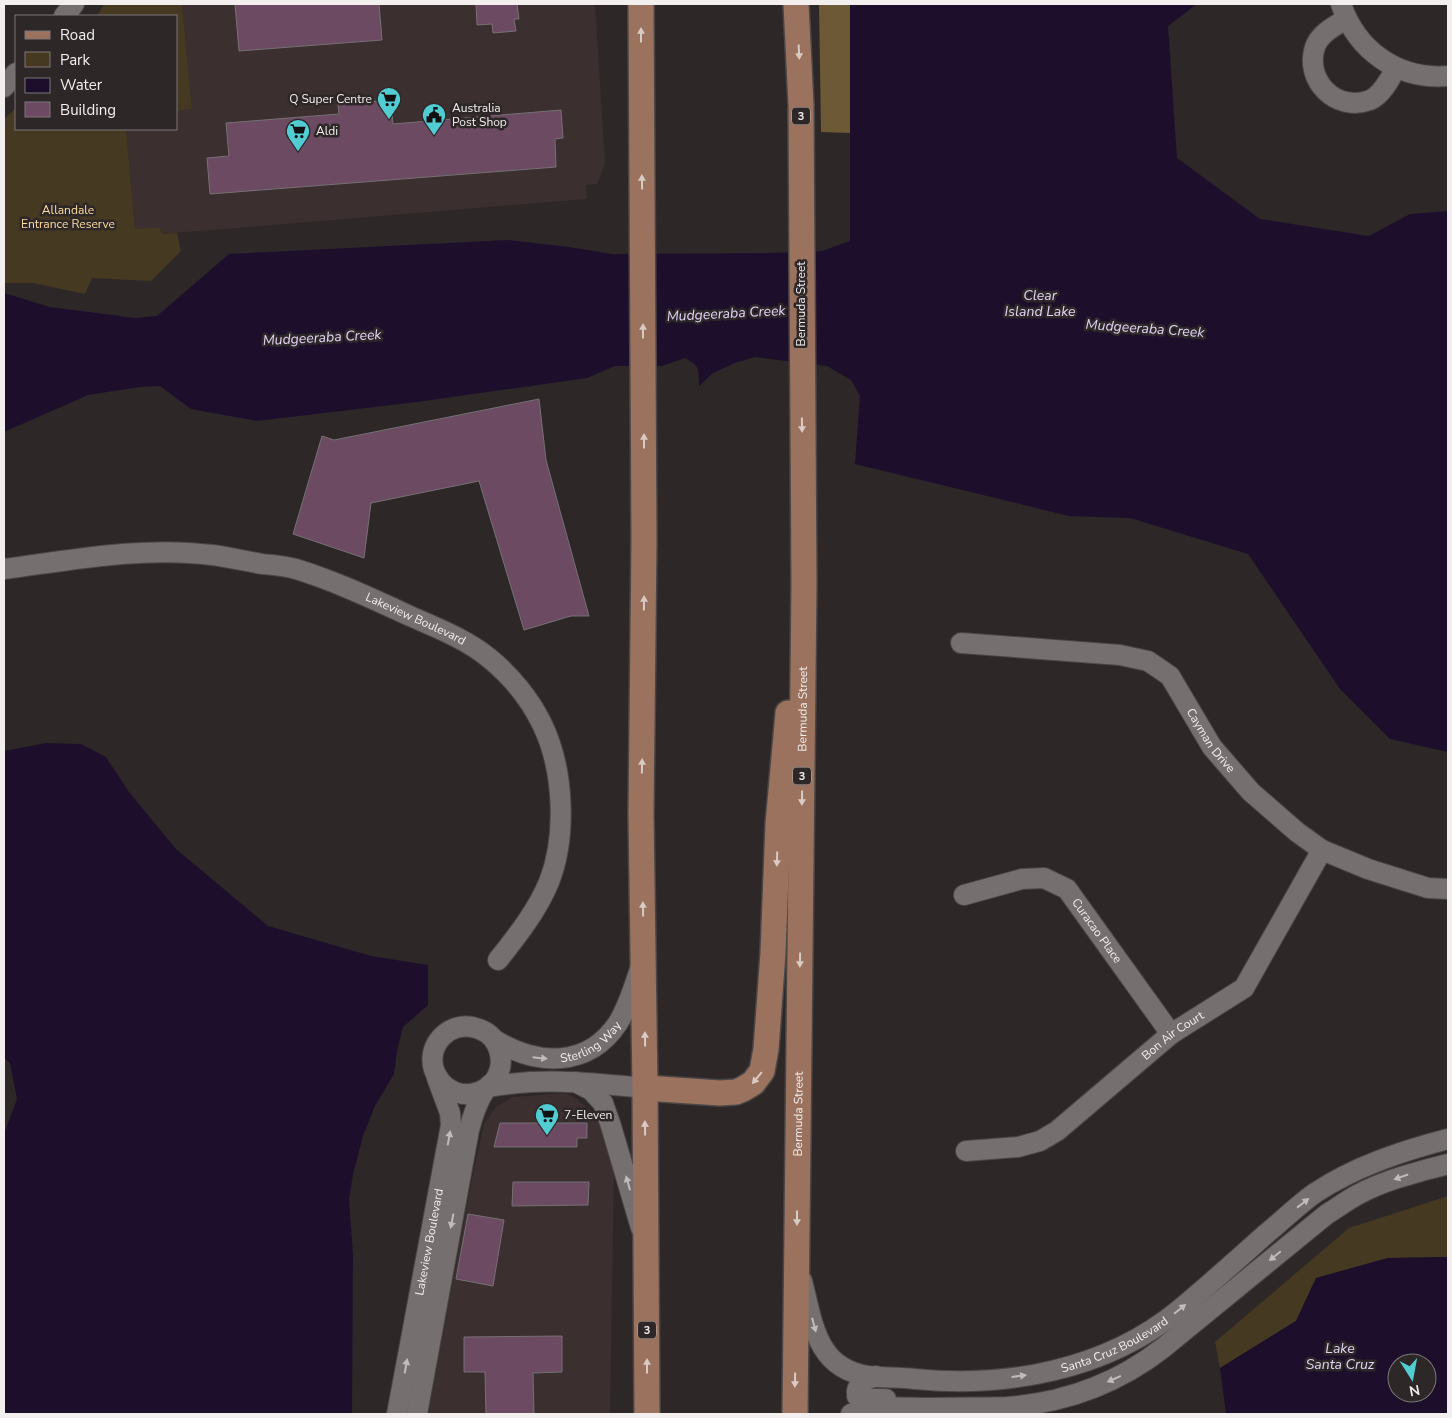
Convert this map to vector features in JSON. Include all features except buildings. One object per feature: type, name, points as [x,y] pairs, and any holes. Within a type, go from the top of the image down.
[{"type":"main road","name":"3","points":[[641,4],[644,541],[641,814],[644,958],[647,1414]]},
{"type":"main road","name":"Bermuda Street","points":[[795,1414],[804,584],[801,105],[796,4]]},
{"type":"main road","points":[[645,1088],[720,1093],[736,1092],[744,1090],[753,1083],[761,1074],[764,1065],[789,692],[804,584]]},
{"type":"street","points":[[65,15],[74,4]]},
{"type":"street","points":[[1396,68],[1387,85],[1371,100],[1356,103],[1337,100],[1321,88],[1313,67],[1315,46],[1344,11],[1371,52],[1396,68],[1432,77],[1448,76]]},
{"type":"street","points":[[4,87],[15,74]]},
{"type":"street","name":"Lakeview Boulevard","points":[[4,569],[135,553],[210,555],[294,569],[334,582],[435,627],[462,640],[488,657],[509,677],[530,703],[543,725],[557,771],[561,801],[561,828],[558,854],[549,881],[538,905],[498,960]]},
{"type":"street","name":"Cayman Drive","points":[[961,643],[1120,655],[1148,662],[1170,676],[1212,747],[1251,792],[1297,832],[1322,850],[1368,868],[1428,888],[1448,888]]},
{"type":"street","name":"Bon Air Court","points":[[966,1151],[1018,1146],[1040,1141],[1057,1131],[1171,1034],[1244,988],[1322,850]]},
{"type":"street","name":"Curacao Place","points":[[964,895],[1022,879],[1044,878],[1067,889],[1171,1034]]},
{"type":"street","name":"Sterling Way","points":[[495,1040],[512,1050],[538,1058],[572,1057],[590,1050],[604,1040],[621,1018],[644,958]]},
{"type":"street","points":[[463,1026],[474,1027],[484,1031],[495,1040],[500,1052],[501,1065],[497,1077],[487,1088],[472,1094],[454,1092],[442,1084],[434,1072],[432,1062],[435,1048],[440,1039],[453,1029],[463,1026]]},
{"type":"street","name":"Lakeview Boulevard","points":[[416,1414],[426,1311],[444,1163],[450,1130],[450,1117],[434,1072]]},
{"type":"street","name":"Sterling Way","points":[[487,1088],[530,1081],[574,1082],[645,1088]]},
{"type":"street","points":[[574,1082],[594,1092],[605,1107],[646,1246]]},
{"type":"street","name":"Lakeview Boulevard","points":[[397,1414],[459,1185],[471,1123],[487,1088]]},
{"type":"street","name":"Santa Cruz Boulevard","points":[[796,1261],[816,1335],[822,1348],[832,1359],[848,1369],[876,1376],[934,1380],[971,1380],[1036,1374],[1076,1365],[1128,1343],[1153,1329],[1178,1311],[1316,1193],[1380,1160],[1448,1139]]},
{"type":"street","points":[[444,1163],[459,1185]]},
{"type":"street","name":"Santa Cruz Boulevard","points":[[851,1414],[874,1409],[1009,1406],[1054,1400],[1085,1391],[1143,1364],[1327,1214],[1356,1196],[1405,1176],[1448,1164]]},
{"type":"street","points":[[1076,1365],[1085,1391]]},
{"type":"street","points":[[876,1376],[858,1387],[856,1394],[859,1398],[868,1400],[929,1399],[967,1407]]},
{"type":"shaded area","name":"Q Super Centre","points":[[182,4],[595,4],[605,164],[597,184],[586,185],[587,199],[162,234],[160,227],[135,229],[126,130],[178,130],[178,111],[192,109]]},
{"type":"shaded area","points":[[819,4],[850,4],[850,133],[821,132]]},
{"type":"shaded area","points":[[566,1093],[595,1114],[605,1134],[614,1170],[610,1414],[428,1414],[484,1124],[496,1107],[513,1097]]},
{"type":"green space","points":[[104,4],[182,4],[192,109],[178,111],[178,15],[98,15]]},
{"type":"green space","name":"Allandale Entrance Reserve","points":[[15,109],[15,130],[126,130],[135,229],[160,227],[162,234],[177,233],[181,251],[151,281],[92,278],[85,294],[33,283],[4,283],[4,119]]},
{"type":"green space","points":[[1448,1196],[1448,1257],[1388,1258],[1316,1278],[1296,1321],[1220,1368],[1215,1342],[1349,1228]]},
{"type":"water","name":"Clear Island Lake","points":[[850,4],[1197,4],[1168,26],[1177,158],[1260,219],[1369,236],[1410,214],[1448,211],[1448,752],[1390,739],[1340,689],[1248,554],[1130,518],[1069,516],[855,464],[860,396],[851,380],[827,366],[755,357],[735,363],[713,373],[699,386],[698,369],[694,363],[685,358],[662,366],[615,366],[587,378],[417,402],[257,421],[191,409],[160,386],[140,387],[88,395],[4,432],[4,293],[50,307],[135,318],[157,316],[229,254],[508,240],[612,254],[767,253],[822,251],[850,241]]},
{"type":"water","points":[[46,743],[81,744],[106,757],[129,792],[176,849],[268,926],[371,956],[428,965],[428,1005],[403,1027],[394,1074],[375,1106],[363,1136],[353,1174],[349,1200],[353,1254],[352,1414],[4,1414],[4,1134],[17,1099],[10,1063],[4,1058],[4,751]]},
{"type":"water","name":"Lake Santa Cruz","points":[[1448,1257],[1448,1414],[1226,1414],[1220,1368],[1296,1321],[1316,1278],[1388,1258]]},
{"type":"place","name":"Q Super Centre","points":[[389,120]]},
{"type":"place","name":"Australia Post Shop","points":[[434,136]]},
{"type":"place","name":"Aldi","points":[[298,152]]},
{"type":"place","name":"7-Eleven","points":[[547,1136]]},
{"type":"water label","name":"Mudgeeraba Creek","points":[[726,313]]},
{"type":"water label","name":"Mudgeeraba Creek","points":[[1145,328]]},
{"type":"water label","name":"Mudgeeraba Creek","points":[[322,337]]}]
